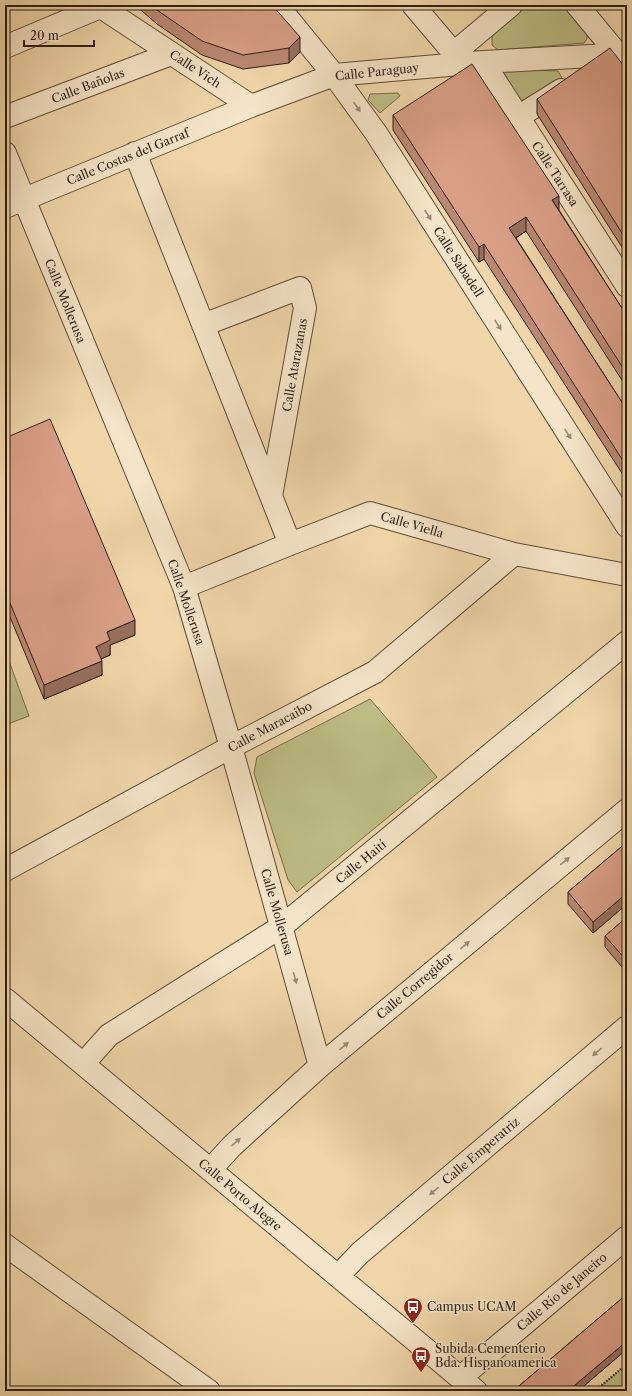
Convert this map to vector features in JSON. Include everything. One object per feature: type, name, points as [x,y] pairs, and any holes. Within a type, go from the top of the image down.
[{"type":"street","name":"Calle Sabadell","points":[[277,5],[334,75],[376,133],[627,526]]},
{"type":"street","name":"Calle Tarrasa","points":[[413,5],[467,60],[518,117],[627,286]]},
{"type":"street","points":[[467,60],[511,5]]},
{"type":"street","points":[[518,117],[581,77],[624,58],[577,5]]},
{"type":"street","points":[[5,47],[98,6]]},
{"type":"street","name":"Calle Vich","points":[[98,6],[251,106]]},
{"type":"street","name":"Calle Bañolas","points":[[5,117],[171,54]]},
{"type":"street","name":"Calle Paraguay","points":[[251,106],[334,75],[467,60],[624,58]]},
{"type":"street","name":"Calle Paraguay","points":[[451,83],[467,60]]},
{"type":"street","name":"Calle Costas del Garraf","points":[[14,204],[251,106]]},
{"type":"street","points":[[376,133],[395,121]]},
{"type":"street","name":"Calle Mollerusa","points":[[5,153],[14,204],[184,587],[231,747],[320,1066]]},
{"type":"street","points":[[135,153],[290,544]]},
{"type":"street","name":"Calle Atarazanas","points":[[203,325],[300,288],[305,308],[271,496]]},
{"type":"street","name":"Calle Viella","points":[[184,587],[370,513],[514,554],[627,575]]},
{"type":"street","name":"Calle Maracaibo","points":[[5,870],[231,747],[375,672],[514,554]]},
{"type":"street","name":"Calle Haití","points":[[83,1064],[108,1035],[281,927],[627,642]]},
{"type":"street","name":"Calle Corregidor","points":[[210,1170],[232,1146],[320,1066],[627,810]]},
{"type":"street","name":"Calle Porto Alegre","points":[[5,999],[468,1384]]},
{"type":"street","name":"Calle Emperatriz","points":[[338,1276],[366,1248],[627,1027]]},
{"type":"street","name":"Calle Río de Janeiro","points":[[468,1384],[627,1237]]},
{"type":"street","points":[[5,1245],[209,1391]]},
{"type":"path","points":[[595,1391],[627,1364]]},
{"type":"green space","points":[[528,5],[567,5],[587,31],[587,39],[584,43],[498,50],[492,45],[492,36]]},
{"type":"green space","points":[[503,69],[558,71],[562,78],[526,102],[521,100],[499,75]]},
{"type":"green space","points":[[398,93],[400,96],[380,113],[368,100],[370,94]]},
{"type":"green space","points":[[5,650],[29,716],[5,725]]},
{"type":"green space","points":[[370,699],[437,777],[297,892],[288,880],[254,773],[257,757]]},
{"type":"green space","points":[[627,1364],[627,1391],[595,1391]]},
{"type":"building","points":[[151,5],[272,5],[300,37],[289,48],[243,55],[202,41]]},
{"type":"building","points":[[610,48],[627,70],[627,241],[537,99]]},
{"type":"building","points":[[472,64],[559,196],[552,200],[627,316],[627,374],[526,217],[509,228],[627,410],[627,467],[484,244],[479,247],[393,115]]},
{"type":"building","points":[[50,419],[135,620],[107,632],[110,640],[96,647],[102,661],[44,685],[5,591],[5,438]]},
{"type":"building","points":[[627,842],[627,893],[593,922],[568,892]]},
{"type":"building","points":[[627,917],[627,961],[605,936]]},
{"type":"building","points":[[627,1294],[627,1341],[568,1391],[523,1391],[519,1386]]},
{"type":"place","name":"Campus UCAM","points":[[413,1324]]},
{"type":"place","name":"Subida Cementerio Bda. Hispanoamerica","points":[[421,1373]]}]
